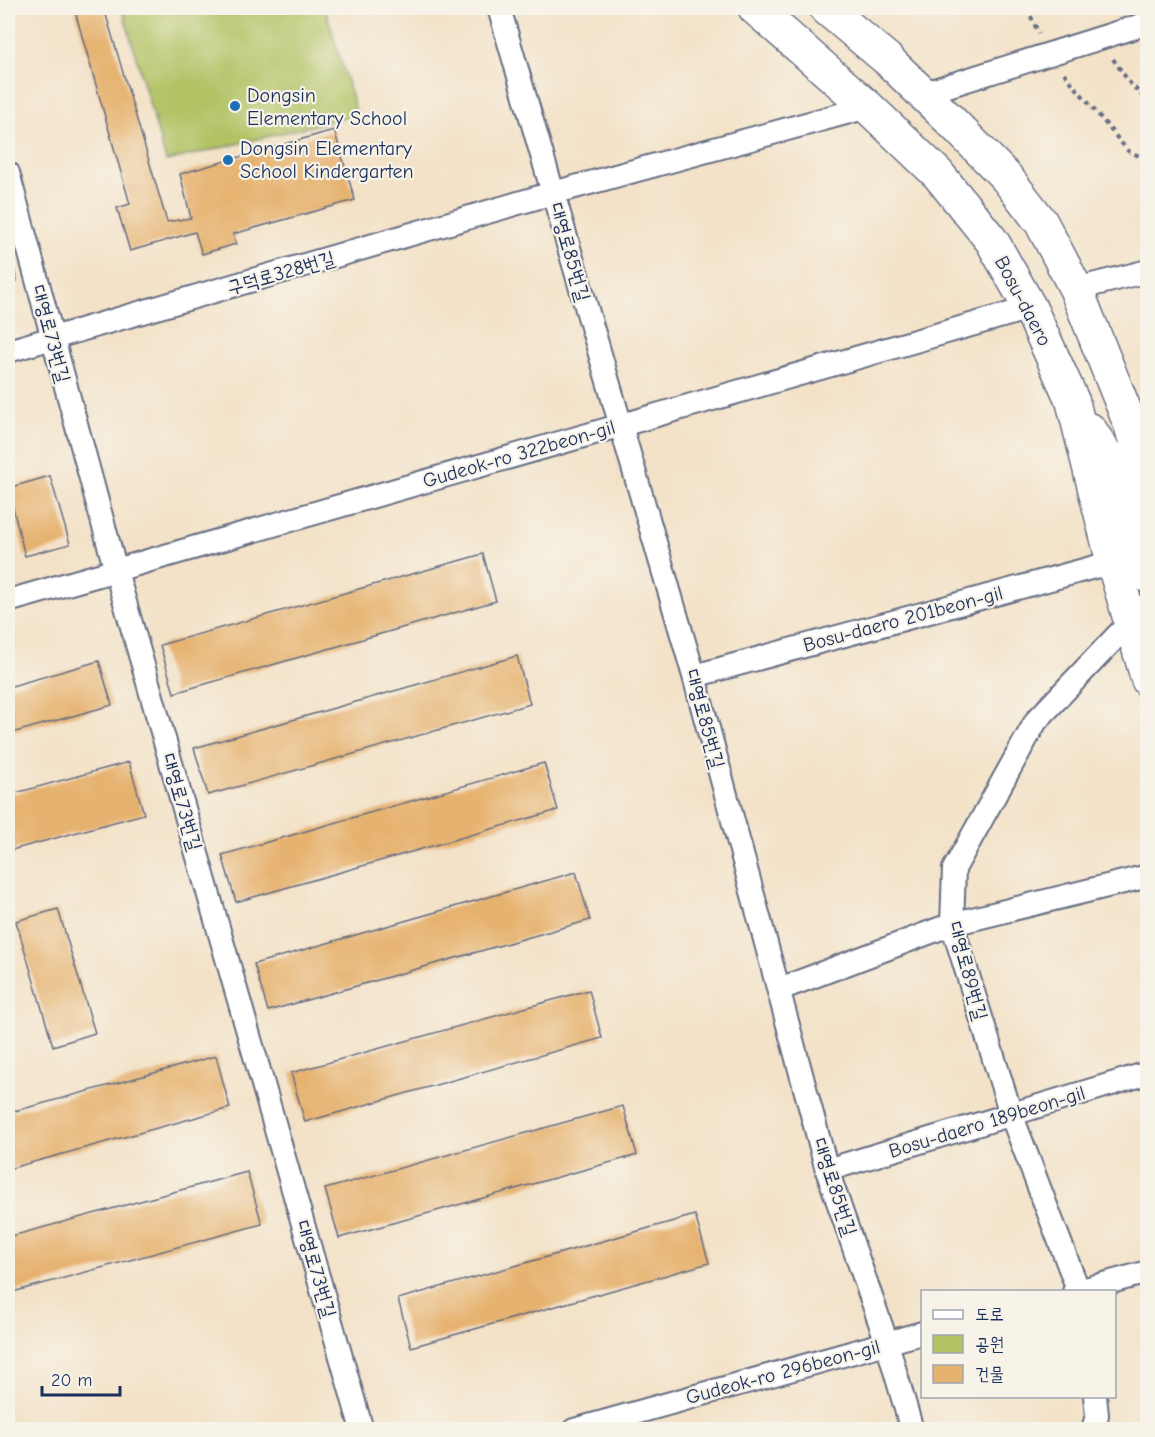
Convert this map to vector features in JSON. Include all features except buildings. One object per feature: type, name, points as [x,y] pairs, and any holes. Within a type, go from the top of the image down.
[{"type":"main road","name":"Bosu-daero","points":[[755,8],[868,107],[938,174],[992,241],[1030,308],[1073,402],[1113,562],[1148,680]]},
{"type":"main road","points":[[826,8],[887,59],[953,123],[1013,186],[1041,222],[1076,289],[1131,426],[1148,484]]},
{"type":"main road","points":[[1073,402],[1124,483],[1148,576]]},
{"type":"street","name":"대영로85번길","points":[[499,8],[693,676],[780,988],[827,1170],[887,1343],[912,1430]]},
{"type":"street","points":[[922,94],[1148,23]]},
{"type":"street","name":"구덕로328번길","points":[[8,351],[553,193],[868,107]]},
{"type":"street","name":"대영로73번길","points":[[8,173],[116,571],[362,1430]]},
{"type":"street","points":[[1076,289],[1148,272]]},
{"type":"street","name":"Gudeok-ro 322beon-gil","points":[[8,601],[1030,308]]},
{"type":"street","name":"Bosu-daero 201beon-gil","points":[[693,676],[1113,562]]},
{"type":"street","name":"대영로89번길","points":[[1078,1290],[1011,1114],[952,924],[954,869],[1036,721],[1131,621]]},
{"type":"street","points":[[780,988],[952,924],[1148,876]]},
{"type":"street","name":"Bosu-daero 189beon-gil","points":[[827,1170],[1148,1073]]},
{"type":"street","points":[[1082,1290],[1148,1272]]},
{"type":"street","name":"Gudeok-ro 296beon-gil","points":[[574,1430],[921,1334]]},
{"type":"street","points":[[1093,1430],[1097,1415],[1095,1398]]},
{"type":"path","points":[[1098,39],[1129,82],[1148,102]]},
{"type":"path","points":[[1049,54],[1128,151],[1148,160]]},
{"type":"green space","points":[[122,8],[325,8],[357,115],[166,161]]},
{"type":"place","name":"Dongsin Elementary School","points":[[235,106]]},
{"type":"place","name":"Dongsin Elementary School Kindergarten","points":[[228,160]]}]
